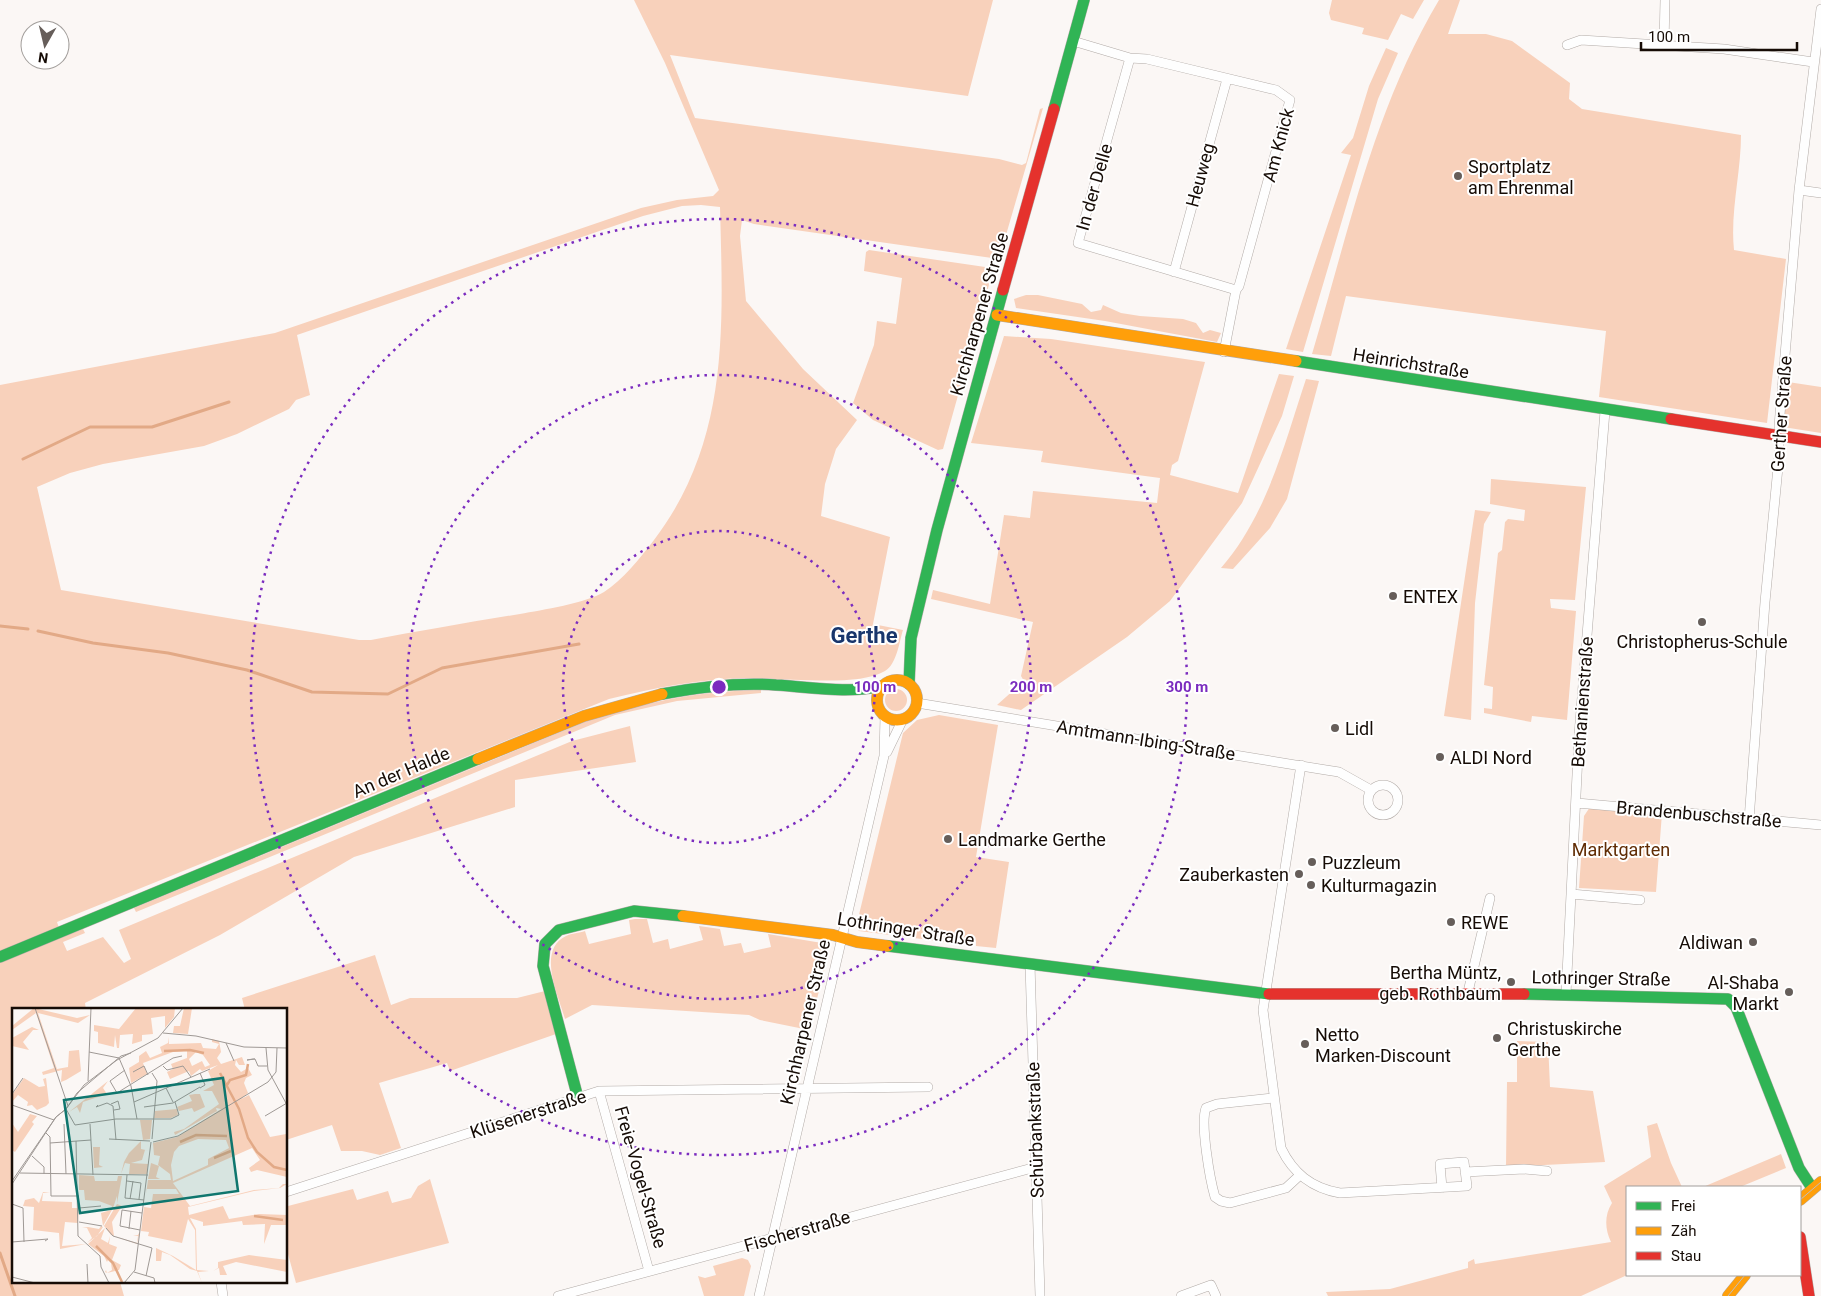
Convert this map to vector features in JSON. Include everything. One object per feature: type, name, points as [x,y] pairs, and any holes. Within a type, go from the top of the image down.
[{"type":"street","name":"Kirchharpener Straße","points":[[886,684],[899,668],[911,638],[954,463],[997,316],[1084,0]]},
{"type":"street","points":[[1664,44],[1665,0]]},
{"type":"street","name":"Gerther Straße","points":[[1749,820],[1799,190],[1821,9]]},
{"type":"street","points":[[1567,45],[1581,40],[1724,48],[1814,62]]},
{"type":"street","name":"Am Knick","points":[[1073,41],[1130,58],[1146,59],[1276,90],[1288,97],[1291,103],[1236,290],[1224,352]]},
{"type":"street","name":"In der Delle","points":[[1130,58],[1078,243],[1236,290]]},
{"type":"street","name":"Heuweg","points":[[1174,272],[1228,78]]},
{"type":"street","points":[[1799,190],[1821,193]]},
{"type":"street","name":"Heinrichstraße","points":[[997,316],[1605,411],[1821,442]]},
{"type":"street","name":"Bethanienstraße","points":[[1566,994],[1583,677],[1605,411]]},
{"type":"street","name":"Kirchharpener Straße","points":[[909,684],[911,638]]},
{"type":"street","points":[[896,680],[909,684],[916,693],[917,703],[912,713],[903,719],[891,719],[882,712],[877,697],[886,684],[896,680]]},
{"type":"street","name":"An der Halde","points":[[0,957],[595,712],[657,694],[710,686],[774,684],[860,691],[886,684]]},
{"type":"street","name":"An der Halde","points":[[830,689],[867,700],[882,712]]},
{"type":"street","name":"Amtmann-Ibing-Straße","points":[[917,703],[1339,772],[1371,790]]},
{"type":"street","name":"Kirchharpener Straße","points":[[882,712],[884,756]]},
{"type":"street","name":"Kirchharpener Straße","points":[[759,1296],[884,756],[903,719]]},
{"type":"street","points":[[1302,766],[1264,994],[1263,1010],[1272,1098],[1281,1148],[1288,1163],[1299,1176],[1325,1190],[1340,1193],[1442,1188],[1467,1186],[1464,1162],[1440,1164],[1442,1188]]},
{"type":"street","name":"Brandenbuschstraße","points":[[1577,803],[1821,825]]},
{"type":"street","points":[[1571,894],[1640,900]]},
{"type":"street","points":[[1468,992],[1490,898]]},
{"type":"street","name":"Lothringer Straße","points":[[578,1098],[543,966],[542,952],[547,940],[559,930],[634,911],[843,936],[857,942],[1264,994],[1468,992],[1732,1000],[1799,1168],[1816,1185]]},
{"type":"street","name":"Schürbankstraße","points":[[1030,964],[1040,1296]]},
{"type":"street","name":"Klüsenerstraße","points":[[288,1191],[599,1091],[928,1087]]},
{"type":"street","name":"Freie-Vogel-Straße","points":[[599,1091],[649,1271]]},
{"type":"street","points":[[1272,1098],[1217,1104],[1206,1108],[1204,1117],[1208,1165],[1215,1197],[1230,1203],[1286,1188],[1299,1176]]},
{"type":"street","name":"Fischerstraße","points":[[558,1296],[772,1240],[853,1215],[1036,1167]]},
{"type":"street","points":[[1465,1172],[1524,1169],[1547,1171]]},
{"type":"street","points":[[1801,1199],[1816,1185]]},
{"type":"street","points":[[1801,1244],[1809,1296]]},
{"type":"street","points":[[1728,1296],[1744,1276]]},
{"type":"street","points":[[1181,1296],[1211,1285],[1216,1296]]},
{"type":"green space","points":[[634,0],[993,0],[968,96],[670,55],[695,118],[999,159],[1022,165],[1026,163],[1040,109],[1043,108],[999,259],[754,224],[742,220],[740,236],[746,301],[803,369],[857,420],[836,449],[825,484],[821,516],[890,537],[873,624],[903,630],[897,652],[889,668],[872,676],[856,679],[745,678],[711,680],[643,691],[609,699],[57,922],[62,937],[83,929],[85,933],[63,942],[67,951],[103,937],[124,963],[131,959],[119,930],[572,741],[630,726],[636,762],[515,780],[515,807],[354,857],[220,935],[85,1003],[86,1008],[12,1008],[12,1284],[121,1284],[124,1296],[0,1296],[0,385],[275,333],[641,208],[677,200],[713,196],[719,190],[665,63]],"holes":[[[682,206],[720,207],[722,295],[717,381],[709,422],[697,463],[679,502],[654,540],[618,581],[596,596],[552,608],[371,640],[359,640],[61,590],[37,487],[70,473],[103,464],[204,446],[237,434],[289,409],[296,400],[310,395],[297,335],[643,216]]]},
{"type":"green space","points":[[1332,0],[1424,0],[1413,19],[1401,14],[1388,40],[1362,34],[1364,28],[1331,20],[1329,13]]},
{"type":"green space","points":[[1439,0],[1460,0],[1448,34],[1486,34],[1512,41],[1570,83],[1569,99],[1582,109],[1741,135],[1733,221],[1734,250],[1786,259],[1767,423],[1599,397],[1606,331],[1346,296],[1331,356],[1312,354],[1351,217],[1380,128],[1416,42]]},
{"type":"green space","points":[[1386,48],[1398,53],[1378,99],[1303,352],[1286,349],[1351,155],[1341,153],[1353,138],[1369,86]]},
{"type":"green space","points":[[869,250],[992,268],[995,272],[992,274],[943,449],[938,450],[873,420],[853,403],[874,345],[877,321],[896,324],[902,278],[864,271],[866,252]]},
{"type":"green space","points":[[1026,295],[1038,295],[1082,304],[1091,312],[1101,310],[1103,305],[1121,313],[1183,319],[1196,323],[1203,333],[1210,330],[1221,333],[1217,342],[1105,321],[1016,308],[1014,299]]},
{"type":"green space","points":[[1004,336],[1051,339],[1205,362],[1178,461],[1172,465],[1170,475],[1238,493],[1279,374],[1294,376],[1282,416],[1242,503],[1170,601],[1127,637],[1021,710],[997,705],[1024,681],[1021,676],[1033,622],[931,599],[933,590],[990,604],[1004,515],[1030,518],[1033,491],[1157,503],[1160,478],[1041,462],[1043,451],[971,443]]},
{"type":"green space","points":[[1306,379],[1319,381],[1287,499],[1270,528],[1233,569],[1221,568],[1251,525],[1273,478]]},
{"type":"green space","points":[[1788,382],[1821,387],[1821,433],[1783,427]]},
{"type":"green space","points":[[1491,479],[1586,487],[1575,600],[1550,599],[1551,608],[1576,611],[1567,720],[1532,716],[1531,722],[1484,713],[1484,708],[1492,709],[1493,687],[1484,685],[1498,553],[1502,550],[1505,522],[1508,519],[1524,521],[1525,510],[1490,504]]},
{"type":"green space","points":[[1475,510],[1491,512],[1484,524],[1475,603],[1471,720],[1444,716]]},
{"type":"green space","points":[[896,689],[904,692],[907,700],[904,708],[896,711],[888,708],[885,700],[888,692]]},
{"type":"green space","points":[[761,690],[761,693],[677,701],[615,715],[136,912],[134,908],[594,718],[676,698],[717,692]]},
{"type":"green space","points":[[939,715],[998,725],[976,857],[1009,862],[996,948],[976,946],[976,941],[954,938],[953,943],[859,931],[856,927],[903,733],[917,720]]},
{"type":"green space","name":"Marktgarten","points":[[1590,807],[1662,813],[1656,892],[1579,888],[1584,816]]},
{"type":"green space","points":[[647,919],[653,943],[668,939],[670,949],[703,940],[699,926],[720,929],[724,946],[741,943],[744,953],[771,947],[768,934],[822,943],[829,952],[809,1030],[760,1020],[749,1015],[592,1005],[565,1019],[552,974],[552,952],[557,943],[568,935],[585,931],[589,944],[631,934],[629,920]]},
{"type":"green space","points":[[375,955],[391,1005],[410,998],[517,998],[545,991],[556,1034],[450,1071],[447,1063],[379,1083],[401,1148],[380,1155],[362,1151],[341,1151],[332,1125],[288,1139],[288,1008],[244,1008],[242,998]]},
{"type":"green space","points":[[1517,1041],[1548,1042],[1550,1087],[1593,1091],[1605,1162],[1506,1167],[1507,1082],[1517,1082]]},
{"type":"green space","points":[[1657,1123],[1682,1186],[1626,1186],[1626,1275],[1581,1296],[1328,1296],[1326,1292],[1390,1289],[1468,1268],[1468,1262],[1474,1259],[1475,1264],[1611,1242],[1606,1222],[1612,1203],[1604,1186],[1651,1157],[1647,1126]]},
{"type":"green space","points":[[1781,1154],[1786,1168],[1742,1186],[1705,1186]]},
{"type":"green space","points":[[430,1179],[449,1243],[296,1283],[288,1254],[288,1206],[353,1189],[357,1200],[388,1191],[392,1203],[411,1198],[418,1186]]},
{"type":"green space","points":[[742,1258],[748,1260],[751,1266],[744,1296],[704,1296],[698,1276],[705,1278],[716,1275],[713,1266]]},
{"type":"waterway","points":[[23,459],[90,427],[152,427],[229,402]]},
{"type":"waterway","points":[[0,626],[28,629]]},
{"type":"waterway","points":[[38,631],[93,643],[168,653],[247,670],[312,692],[388,694],[442,668],[579,644]]},
{"type":"waterway","points":[[0,1253],[15,1296]]},
{"type":"tram line","points":[[1801,1199],[1821,1182]]},
{"type":"tram line","points":[[1728,1296],[1744,1276]]},
{"type":"traffic: fast","points":[[1054,109],[1084,0]]},
{"type":"traffic: fast","points":[[909,684],[911,638],[937,530],[1003,290]]},
{"type":"traffic: fast","points":[[1296,361],[1671,419]]},
{"type":"traffic: fast","points":[[662,694],[704,687],[747,684],[842,690],[882,686]]},
{"type":"traffic: fast","points":[[0,957],[478,759]]},
{"type":"traffic: fast","points":[[578,1098],[543,966],[545,944],[559,930],[634,911],[683,916]]},
{"type":"traffic: fast","points":[[888,946],[1269,994]]},
{"type":"traffic: fast","points":[[1524,994],[1728,999],[1736,1007],[1799,1168],[1812,1188]]},
{"type":"traffic: slow","points":[[997,315],[1296,361]]},
{"type":"traffic: slow","points":[[897,680],[911,686],[917,700],[911,714],[897,720],[883,714],[877,700],[883,686],[897,680]]},
{"type":"traffic: slow","points":[[478,759],[584,716],[662,694]]},
{"type":"traffic: slow","points":[[683,916],[833,935],[857,942],[888,946]]},
{"type":"traffic: slow","points":[[1801,1199],[1821,1182]]},
{"type":"traffic: slow","points":[[1728,1296],[1744,1276]]},
{"type":"traffic: jam","points":[[1003,290],[1054,109]]},
{"type":"traffic: jam","points":[[1671,419],[1821,442]]},
{"type":"traffic: jam","points":[[1269,994],[1524,994]]},
{"type":"traffic: jam","points":[[1801,1244],[1809,1296]]},
{"type":"place","name":"Sportplatz am Ehrenmal","points":[[1458,176]]},
{"type":"place","name":"ENTEX","points":[[1393,596]]},
{"type":"place","name":"Christopherus-Schule","points":[[1702,622]]},
{"type":"place","name":"Lidl","points":[[1335,728]]},
{"type":"place","name":"ALDI Nord","points":[[1440,757]]},
{"type":"place","name":"Landmarke Gerthe","points":[[948,839]]},
{"type":"place","name":"Puzzleum","points":[[1312,862]]},
{"type":"place","name":"Zauberkasten","points":[[1299,874]]},
{"type":"place","name":"Kulturmagazin","points":[[1311,885]]},
{"type":"place","name":"REWE","points":[[1451,922]]},
{"type":"place","name":"Aldiwan","points":[[1753,942]]},
{"type":"place","name":"Bertha Müntz, geb. Rothbaum","points":[[1511,982]]},
{"type":"place","name":"Al-Shaba Markt","points":[[1789,992]]},
{"type":"place","name":"Christuskirche Gerthe","points":[[1497,1038]]},
{"type":"place","name":"Netto Marken-Discount","points":[[1305,1044]]},
{"type":"district","name":"Gerthe","points":[[864,635]]}]
